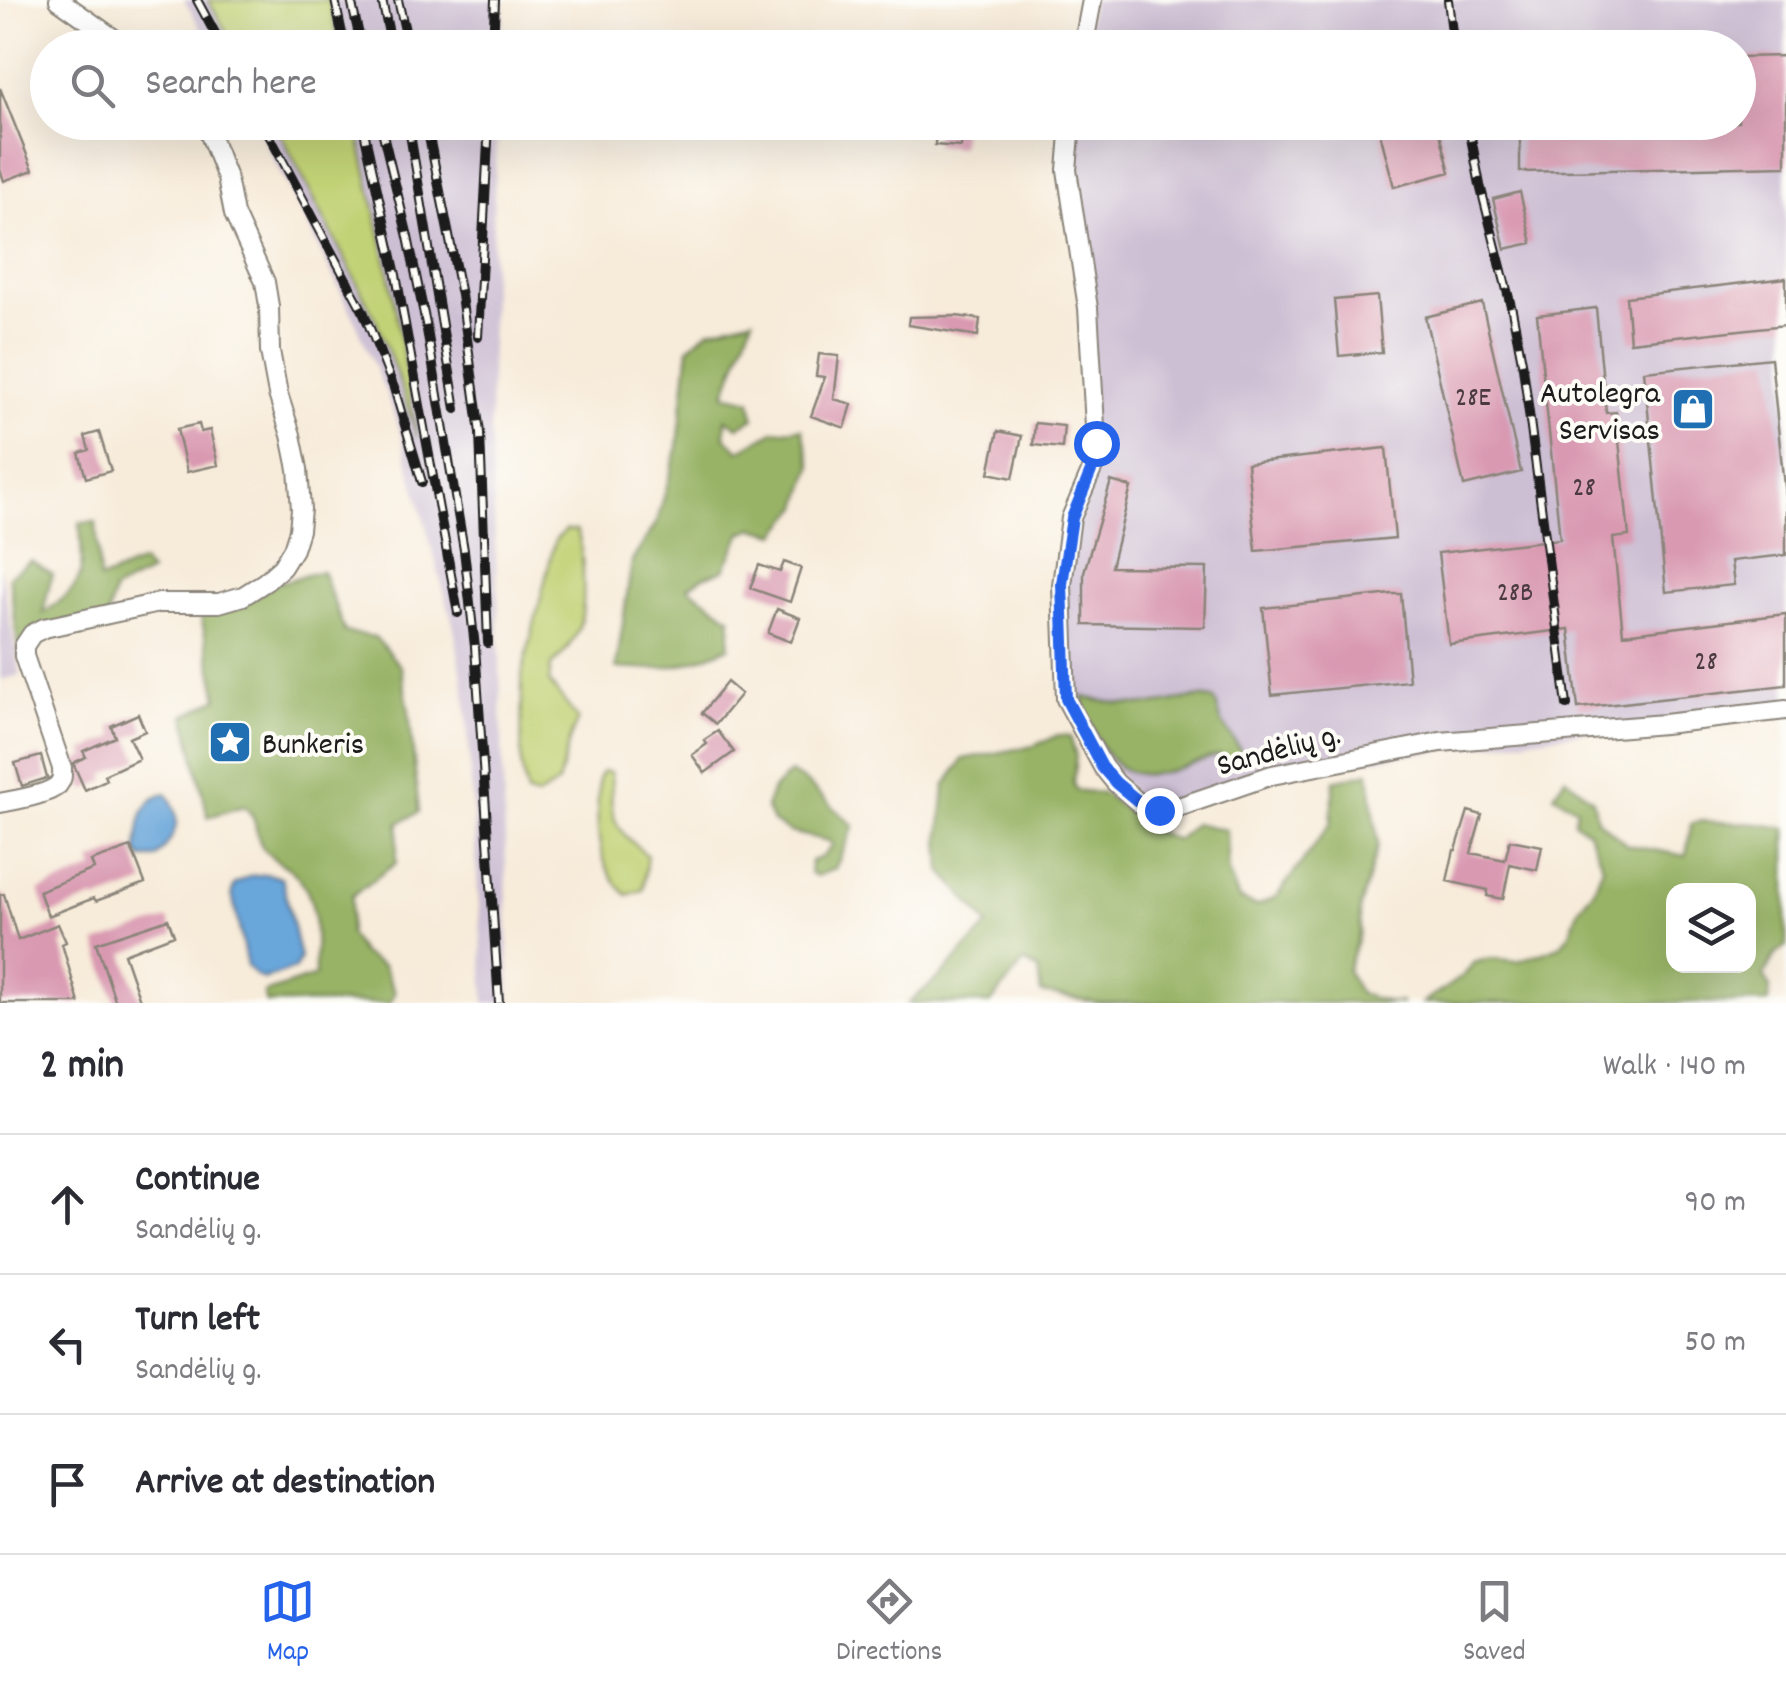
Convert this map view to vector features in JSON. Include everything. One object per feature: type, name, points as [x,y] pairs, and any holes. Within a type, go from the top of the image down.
[{"type":"street","points":[[60,0],[102,30]]},
{"type":"street","points":[[1086,30],[1092,0]]},
{"type":"street","points":[[0,803],[54,788],[62,778],[24,656],[24,646],[32,634],[160,602],[219,602],[243,596],[282,567],[293,549],[301,509],[298,469],[270,350],[269,306],[264,282],[234,214],[227,178],[212,140]]},
{"type":"street","name":"Sandėlių g.","points":[[1070,140],[1067,170],[1088,308],[1096,443],[1093,466],[1072,518],[1062,584],[1066,699],[1102,767],[1139,802],[1167,812],[1272,775],[1440,742],[1786,710]]},
{"type":"shaded area","points":[[184,0],[208,0],[225,30],[202,30]]},
{"type":"shaded area","points":[[329,0],[504,0],[502,30],[336,30]]},
{"type":"shaded area","points":[[1092,0],[1786,0],[1786,710],[1298,769],[1167,811],[1139,803],[1073,715],[1062,585],[1093,467],[1072,140],[1756,140],[1756,30],[1086,30]]},
{"type":"shaded area","points":[[264,140],[284,140],[328,223],[376,320],[415,429],[390,278],[360,140],[497,140],[490,430],[510,1003],[485,1003],[466,701],[454,628],[395,415],[354,318]]},
{"type":"shaded area","points":[[0,566],[20,675],[0,680]]},
{"type":"green space","points":[[208,0],[329,0],[336,30],[225,30]]},
{"type":"green space","points":[[284,140],[360,140],[390,278],[417,437],[376,320]]},
{"type":"green space","points":[[753,318],[725,394],[751,400],[754,418],[738,427],[726,419],[725,436],[739,451],[774,431],[802,428],[812,466],[799,507],[777,534],[754,528],[742,533],[724,570],[688,587],[731,618],[729,647],[674,666],[616,668],[632,561],[657,522],[678,446],[689,347],[709,330]]},
{"type":"green space","points":[[96,522],[100,580],[142,562],[150,572],[114,591],[107,619],[32,642],[20,658],[9,576],[31,561],[52,574],[43,613],[75,585],[81,566],[80,523]]},
{"type":"green space","points":[[566,530],[577,531],[579,539],[583,608],[577,633],[551,666],[549,682],[578,719],[558,783],[537,797],[527,794],[521,765],[522,674],[555,540]]},
{"type":"green space","points":[[322,571],[345,632],[375,637],[401,667],[409,711],[419,812],[399,823],[396,863],[352,896],[349,934],[362,954],[383,966],[395,993],[390,1003],[266,1003],[264,993],[315,976],[309,894],[293,872],[263,848],[252,816],[244,806],[208,817],[185,716],[218,698],[200,612],[239,603],[270,585]]},
{"type":"green space","points":[[1083,697],[1139,705],[1194,698],[1215,700],[1221,721],[1245,757],[1234,765],[1219,755],[1153,774],[1124,769],[1099,742],[1086,715]]},
{"type":"green space","points":[[1058,735],[1070,736],[1076,756],[1076,790],[1104,794],[1150,829],[1177,840],[1195,823],[1226,830],[1228,872],[1239,899],[1257,906],[1277,896],[1331,823],[1334,781],[1369,772],[1378,845],[1360,907],[1360,931],[1347,971],[1360,994],[1403,1003],[1100,1003],[1041,993],[1038,970],[1024,962],[991,1003],[908,1003],[942,975],[988,925],[942,871],[940,839],[945,786],[963,759],[1034,746]]},
{"type":"green space","points":[[603,771],[610,772],[616,822],[647,855],[643,890],[627,895],[608,869],[599,840],[599,777]]},
{"type":"green space","points":[[790,773],[806,782],[854,826],[835,869],[816,876],[810,873],[811,861],[822,857],[833,845],[790,832],[773,822],[766,807],[773,789]]},
{"type":"green space","points":[[1565,777],[1593,800],[1597,819],[1627,845],[1686,856],[1691,824],[1699,821],[1786,828],[1786,946],[1775,955],[1764,976],[1770,986],[1769,1002],[1423,1003],[1464,975],[1473,963],[1490,958],[1518,961],[1560,946],[1570,933],[1579,908],[1594,890],[1603,866],[1588,831],[1574,821],[1577,808],[1554,795]]},
{"type":"water","points":[[166,793],[175,811],[176,827],[156,858],[142,858],[137,853],[142,817],[150,802]]},
{"type":"water","points":[[268,874],[282,878],[300,958],[295,969],[263,979],[247,966],[232,894],[234,885],[250,876]]},
{"type":"building","points":[[1786,56],[1786,166],[1520,172],[1520,140],[1756,140],[1756,57]]},
{"type":"building","points":[[0,88],[33,170],[4,181],[0,170]]},
{"type":"building","points":[[935,140],[962,140],[961,147],[935,145]]},
{"type":"building","points":[[1382,140],[1442,140],[1450,172],[1394,187]]},
{"type":"building","points":[[1520,192],[1532,243],[1505,249],[1493,199]]},
{"type":"building","points":[[1786,278],[1786,325],[1630,342],[1626,297]]},
{"type":"building","points":[[1377,296],[1382,352],[1339,356],[1334,300]]},
{"type":"building","points":[[1482,303],[1521,472],[1464,486],[1425,317]]},
{"type":"building","points":[[1596,308],[1606,413],[1616,412],[1629,536],[1613,538],[1623,634],[1786,614],[1786,685],[1578,708],[1569,629],[1449,644],[1438,553],[1560,539],[1537,315]]},
{"type":"building","points":[[909,317],[980,319],[978,336],[908,325]]},
{"type":"building","points":[[819,354],[839,356],[834,399],[852,404],[845,428],[811,416],[825,377],[816,376]]},
{"type":"building","points":[[1771,358],[1786,506],[1786,555],[1731,561],[1734,585],[1666,592],[1644,371]]},
{"type":"building","points":[[1035,423],[1064,426],[1062,448],[1033,445]]},
{"type":"building","points":[[199,424],[201,432],[210,430],[218,465],[187,472],[177,429]]},
{"type":"building","points":[[998,431],[1022,436],[1013,478],[989,473]]},
{"type":"building","points":[[99,432],[111,471],[86,478],[79,453],[89,450],[85,436]]},
{"type":"building","points":[[1386,448],[1395,538],[1256,551],[1247,463]]},
{"type":"building","points":[[1111,481],[1131,487],[1111,567],[1207,568],[1205,627],[1084,625],[1084,572]]},
{"type":"building","points":[[784,562],[801,568],[790,602],[750,588],[759,565],[780,572]]},
{"type":"building","points":[[1401,594],[1409,681],[1272,695],[1263,608]]},
{"type":"building","points":[[777,609],[800,618],[791,642],[768,633]]},
{"type":"building","points":[[727,682],[741,694],[716,724],[702,713]]},
{"type":"building","points":[[138,714],[145,731],[129,738],[139,759],[104,775],[106,780],[85,790],[73,763],[86,757],[83,751],[115,737],[111,726]]},
{"type":"building","points":[[718,731],[734,752],[705,773],[692,755]]},
{"type":"building","points":[[41,756],[47,778],[22,786],[15,763]]},
{"type":"building","points":[[1468,811],[1482,815],[1471,853],[1505,860],[1510,840],[1542,846],[1537,870],[1510,864],[1503,899],[1487,896],[1488,890],[1447,881]]},
{"type":"building","points":[[131,847],[145,883],[48,916],[39,891],[94,869],[91,861]]},
{"type":"building","points":[[4,894],[18,940],[58,924],[66,942],[62,944],[79,1003],[0,1003],[0,895]]},
{"type":"building","points":[[168,919],[174,935],[124,954],[141,1003],[116,1003],[96,943]]},
{"type":"railway","points":[[197,0],[213,30]]},
{"type":"railway","points":[[335,0],[341,30]]},
{"type":"railway","points":[[351,0],[358,30]]},
{"type":"railway","points":[[382,0],[388,30]]},
{"type":"railway","points":[[398,0],[405,30]]},
{"type":"railway","points":[[494,30],[495,0]]},
{"type":"railway","points":[[1448,0],[1452,30]]},
{"type":"railway","points":[[272,140],[363,311],[394,388],[422,482]]},
{"type":"railway","points":[[366,140],[396,275],[458,613]]},
{"type":"railway","points":[[384,140],[426,324],[464,550],[475,647],[499,1003]]},
{"type":"railway","points":[[411,140],[456,409]]},
{"type":"railway","points":[[430,140],[461,295],[480,433],[488,643]]},
{"type":"railway","points":[[478,337],[488,140]]},
{"type":"railway","points":[[1471,140],[1523,367],[1567,705]]},
{"type":"place","name":"Autolegra Servisas","points":[[1693,409]]},
{"type":"place","name":"Bunkeris","points":[[230,742]]},
{"type":"route","points":[[1096,443],[1093,466],[1072,518],[1062,584],[1066,699],[1102,767],[1139,802],[1159,810]]}]
